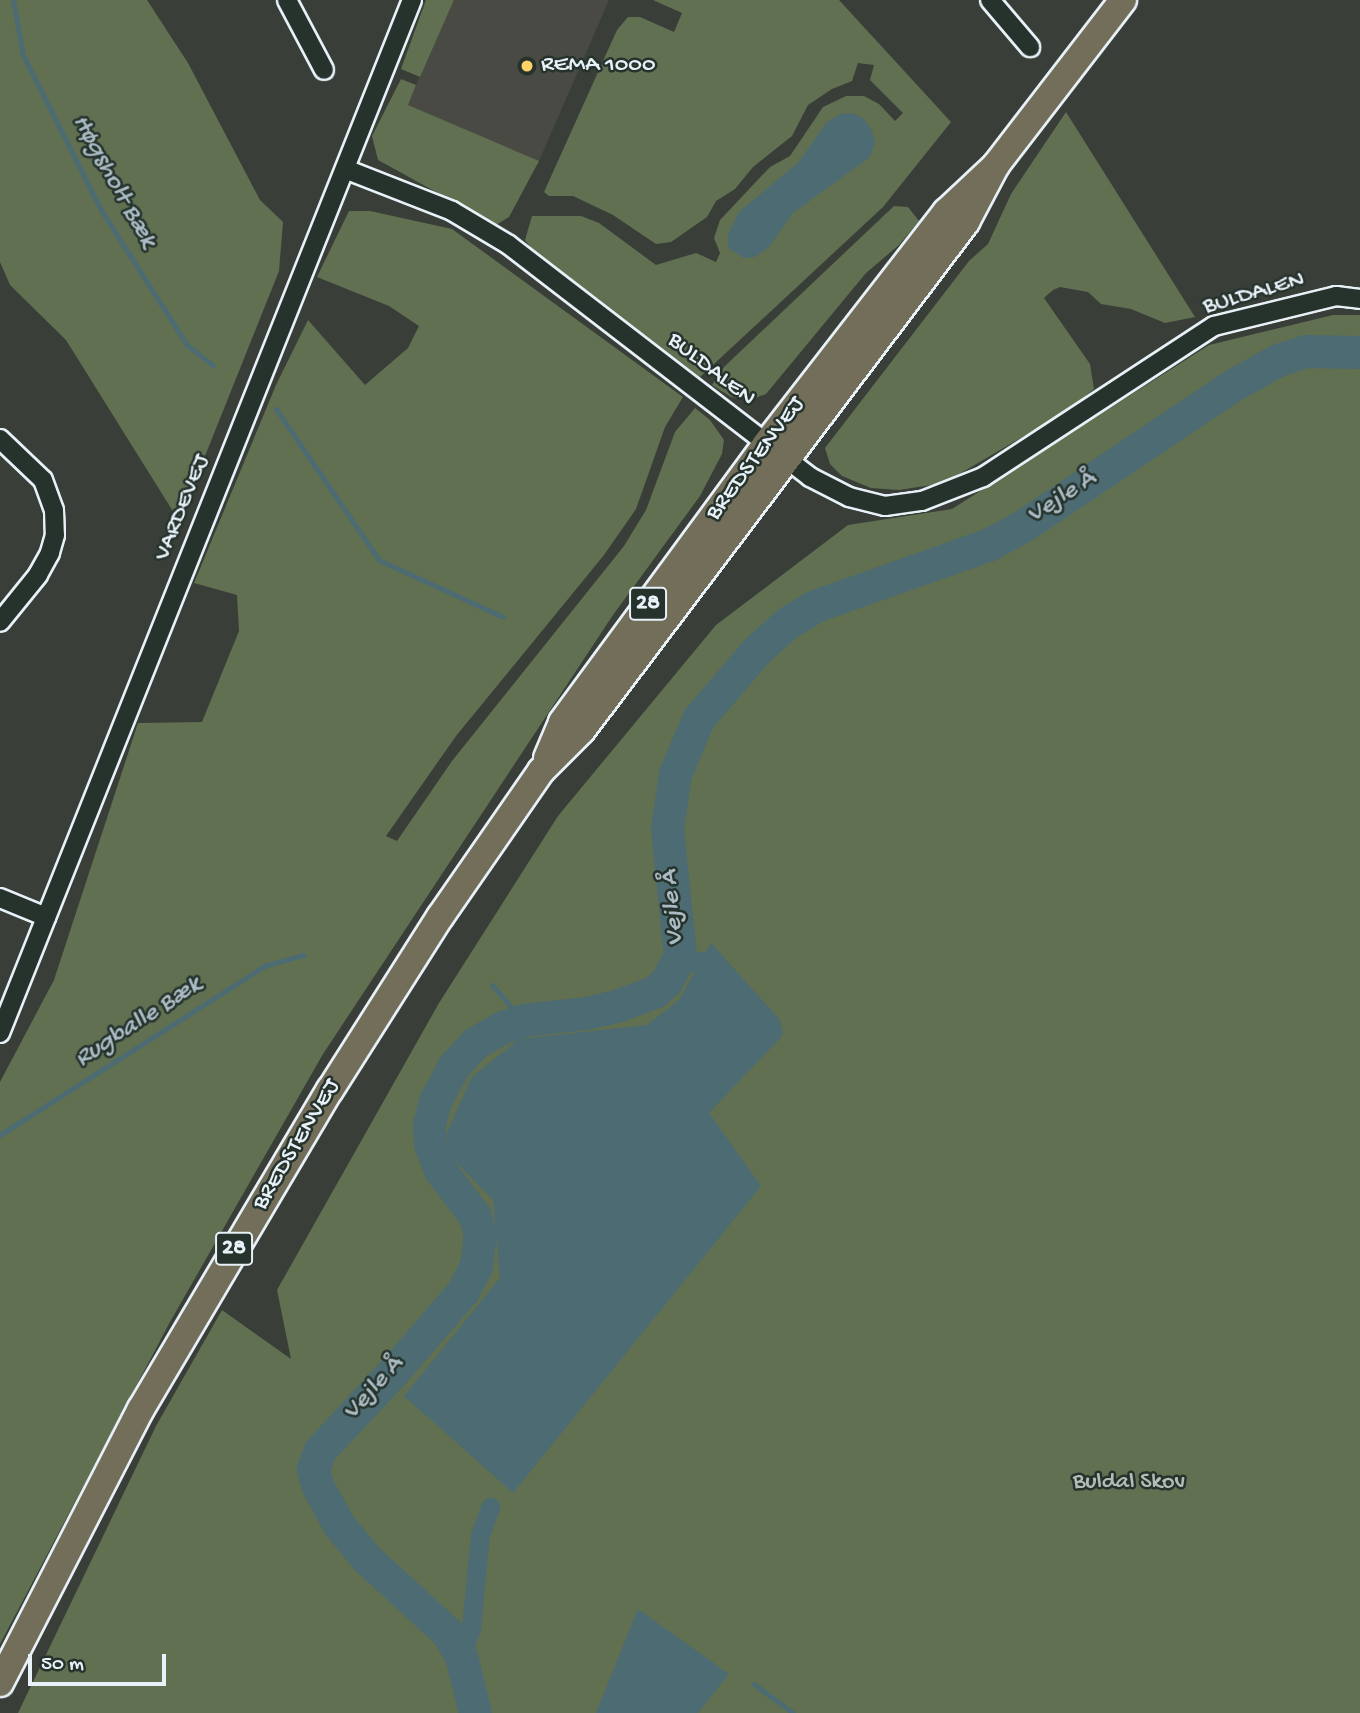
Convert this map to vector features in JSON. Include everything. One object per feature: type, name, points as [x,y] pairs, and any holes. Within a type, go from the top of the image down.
[{"type":"highway","name":"BREDSTENVEJ","points":[[0,1683],[141,1409],[330,1090],[440,917],[541,771],[582,730],[946,212],[996,165],[1123,0]]},
{"type":"street","points":[[287,0],[324,70]]},
{"type":"street","name":"VARDEVEJ","points":[[0,1033],[412,0]]},
{"type":"street","points":[[990,0],[1030,47]]},
{"type":"street","name":"BULDALEN","points":[[345,169],[452,211],[509,245],[810,477],[849,498],[885,506],[922,501],[983,477],[1214,326],[1336,296],[1360,299]]},
{"type":"street","points":[[0,439],[43,480],[54,510],[55,535],[50,553],[38,575],[0,622]]},
{"type":"street","points":[[0,898],[46,917]]},
{"type":"shaded area","points":[[454,0],[609,0],[539,161],[407,105]]},
{"type":"green space","points":[[0,0],[147,0],[188,63],[260,200],[283,222],[279,271],[179,521],[66,340],[10,285],[0,262]]},
{"type":"green space","points":[[426,0],[454,0],[420,77],[401,69]]},
{"type":"green space","points":[[653,0],[839,0],[951,122],[883,207],[700,377],[532,249],[525,240],[532,216],[581,216],[599,223],[656,265],[696,253],[716,262],[720,253],[714,238],[720,220],[770,167],[790,156],[823,107],[846,96],[864,96],[879,104],[895,121],[903,113],[870,80],[874,65],[858,63],[852,81],[832,89],[808,105],[792,136],[753,167],[735,189],[716,201],[707,217],[671,242],[656,244],[613,215],[573,196],[549,196],[544,192],[617,30],[628,17],[640,17],[674,32],[682,13]]},
{"type":"green space","points":[[401,79],[416,85],[408,105],[539,161],[509,217],[496,225],[378,160],[372,136]]},
{"type":"green space","points":[[1066,112],[1195,317],[1165,323],[1131,309],[1101,304],[1088,292],[1060,287],[1053,290],[1044,298],[1090,364],[1094,389],[1070,409],[944,483],[899,490],[871,488],[842,476],[830,464],[825,448],[969,261],[988,244],[1011,194]]},
{"type":"green space","points":[[894,206],[908,207],[919,221],[899,245],[866,273],[766,394],[749,400],[731,397],[712,385],[724,367]]},
{"type":"green space","points":[[349,211],[370,211],[452,229],[683,397],[665,427],[636,509],[604,555],[456,736],[386,836],[397,841],[452,761],[624,546],[646,510],[675,432],[695,408],[710,420],[724,440],[722,454],[700,496],[613,615],[323,1054],[170,1322],[0,1644],[0,1082],[54,980],[138,723],[202,722],[239,631],[237,595],[194,583],[276,385],[308,320],[365,385],[408,348],[419,326],[389,306],[317,277]]},
{"type":"green space","name":"Buldal Skov","points":[[1333,315],[1360,315],[1360,1713],[18,1713],[156,1426],[222,1310],[291,1359],[277,1290],[439,1003],[558,816],[716,625],[848,525],[952,509],[1209,345]]},
{"type":"water","points":[[852,113],[864,119],[872,131],[875,143],[870,157],[793,213],[769,247],[755,257],[744,258],[728,248],[728,234],[739,212],[799,162],[826,123],[840,114]]},
{"type":"water","points":[[711,943],[780,1020],[783,1035],[709,1113],[761,1186],[513,1493],[404,1396],[500,1278],[493,1200],[449,1155],[447,1133],[471,1078],[519,1039],[647,1025],[679,1000]]},
{"type":"water","points":[[638,1609],[729,1674],[698,1713],[596,1713]]},
{"type":"waterway","name":"Høgsholt Bæk","points":[[13,0],[23,55],[101,210],[187,345],[213,365]]},
{"type":"waterway","name":"Vejle Å","points":[[475,1713],[461,1656],[447,1632],[366,1558],[339,1525],[318,1487],[313,1469],[320,1450],[394,1371],[463,1291],[476,1266],[480,1235],[475,1216],[440,1170],[430,1144],[429,1124],[435,1101],[454,1066],[475,1043],[501,1028],[523,1020],[586,1013],[616,1006],[654,992],[666,982],[680,956],[667,828],[675,774],[698,719],[757,650],[787,623],[815,606],[990,544],[1023,526],[1233,385],[1278,360],[1306,351],[1360,352]]},
{"type":"waterway","name":"Høgsholt Bæk","points":[[276,409],[379,560],[503,617]]},
{"type":"waterway","name":"Rugballe Bæk","points":[[0,1135],[264,966],[303,955]]},
{"type":"waterway","points":[[678,963],[699,961],[709,966],[718,980]]},
{"type":"waterway","name":"Rugballe Bæk","points":[[492,985],[523,1020]]},
{"type":"waterway","points":[[461,1656],[471,1628],[480,1535],[490,1507]]},
{"type":"waterway","points":[[754,1684],[793,1713]]},
{"type":"place","name":"REMA 1000","points":[[527,66]]}]
